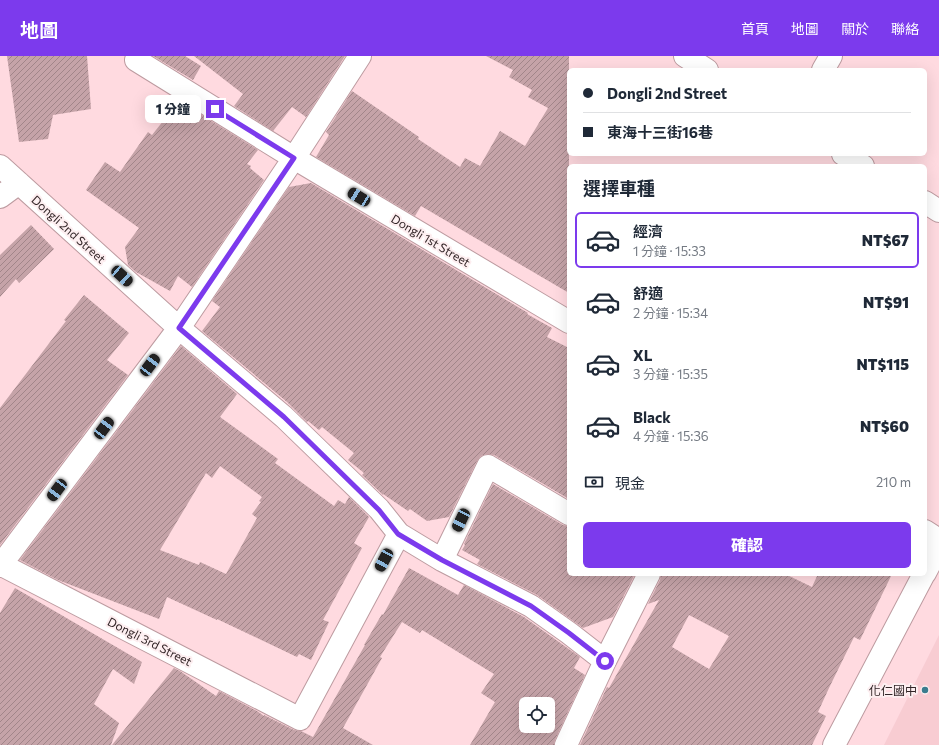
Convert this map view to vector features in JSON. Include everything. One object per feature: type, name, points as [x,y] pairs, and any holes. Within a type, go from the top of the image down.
[{"type":"street","points":[[0,565],[179,328],[294,158],[360,56]]},
{"type":"street","points":[[684,56],[704,68]]},
{"type":"street","points":[[824,68],[831,56]]},
{"type":"street","name":"Dongli 1st Street","points":[[138,58],[294,158],[567,321]]},
{"type":"street","points":[[846,156],[860,164]]},
{"type":"street","name":"Dongli 2nd Street","points":[[0,166],[179,328],[284,417],[379,510],[398,534],[442,560],[531,606],[605,661]]},
{"type":"street","points":[[0,197],[19,183]]},
{"type":"street","points":[[927,203],[939,211]]},
{"type":"street","points":[[442,560],[488,466],[567,513]]},
{"type":"street","points":[[927,532],[939,540]]},
{"type":"street","name":"Dongli 3rd Street","points":[[0,565],[300,719],[398,534]]},
{"type":"street","points":[[927,570],[939,546]]},
{"type":"street","points":[[566,745],[605,661],[648,576]]},
{"type":"street","points":[[834,745],[924,576]]},
{"type":"shaded area","name":"化仁國中","points":[[939,635],[939,745],[884,745]]},
{"type":"building","points":[[7,56],[87,56],[91,109],[53,115],[48,139],[19,142]]},
{"type":"building","points":[[153,56],[185,56],[201,66],[193,80]]},
{"type":"building","points":[[194,56],[345,56],[306,117],[292,107],[273,131],[234,106],[243,94]]},
{"type":"building","points":[[486,56],[569,56],[569,68],[567,68],[567,156],[569,156],[569,164],[567,164],[567,292],[421,206],[415,216],[316,157],[329,135],[326,132],[352,91],[419,137],[418,139],[460,167],[465,158],[480,166],[500,131],[525,146],[548,108],[528,97],[532,90],[509,77],[513,70]]},
{"type":"building","points":[[179,101],[258,150],[247,164],[251,166],[250,168],[264,180],[192,287],[178,276],[170,291],[136,272],[128,265],[125,247],[139,228],[86,190],[105,162],[120,172],[148,132],[152,135]]},
{"type":"building","points":[[311,183],[552,328],[547,337],[567,347],[567,498],[494,455],[487,454],[481,456],[477,461],[449,517],[427,521],[410,509],[408,511],[383,495],[362,475],[364,473],[348,460],[354,453],[322,427],[319,430],[308,421],[307,422],[287,402],[202,331],[220,307],[212,301],[289,187]]},
{"type":"building","points":[[31,225],[54,249],[19,283],[16,279],[0,297],[0,255]]},
{"type":"building","points":[[84,295],[129,333],[107,360],[128,375],[0,545],[0,408]]},
{"type":"building","points":[[181,346],[237,394],[220,417],[278,459],[275,463],[334,506],[338,500],[345,504],[349,497],[369,517],[354,543],[362,548],[323,620],[329,622],[311,660],[299,654],[297,657],[167,597],[159,619],[58,580],[20,560]],"holes":[[[220,466],[262,497],[259,501],[261,502],[252,514],[257,518],[226,574],[200,562],[199,565],[160,550],[206,473],[212,478]]]},
{"type":"building","points":[[493,484],[563,525],[567,526],[567,576],[634,576],[613,617],[583,628],[537,595],[477,564],[480,560],[462,550],[465,545],[464,544]]},
{"type":"building","points":[[409,568],[458,595],[464,585],[524,617],[580,657],[574,668],[585,675],[554,745],[470,745],[495,702],[481,693],[494,674],[422,630],[420,633],[402,622],[380,657],[382,658],[343,728],[373,745],[112,745],[174,668],[216,696],[219,691],[264,716],[313,737],[382,614],[383,615]]},
{"type":"building","points":[[661,576],[789,576],[812,587],[817,576],[891,576],[860,640],[854,637],[829,688],[818,712],[826,716],[812,745],[580,745],[607,687],[609,688],[659,600],[648,604]],"holes":[[[689,615],[729,636],[709,669],[672,647]]]},
{"type":"building","points":[[15,588],[142,662],[134,684],[113,669],[94,704],[119,723],[111,745],[0,745],[0,613]]},
{"type":"place","name":"化仁國中","points":[[925,690]]},
{"type":"route","points":[[215,109],[294,158],[179,328],[284,417],[379,510],[398,534],[442,560],[531,606],[605,661]]}]
